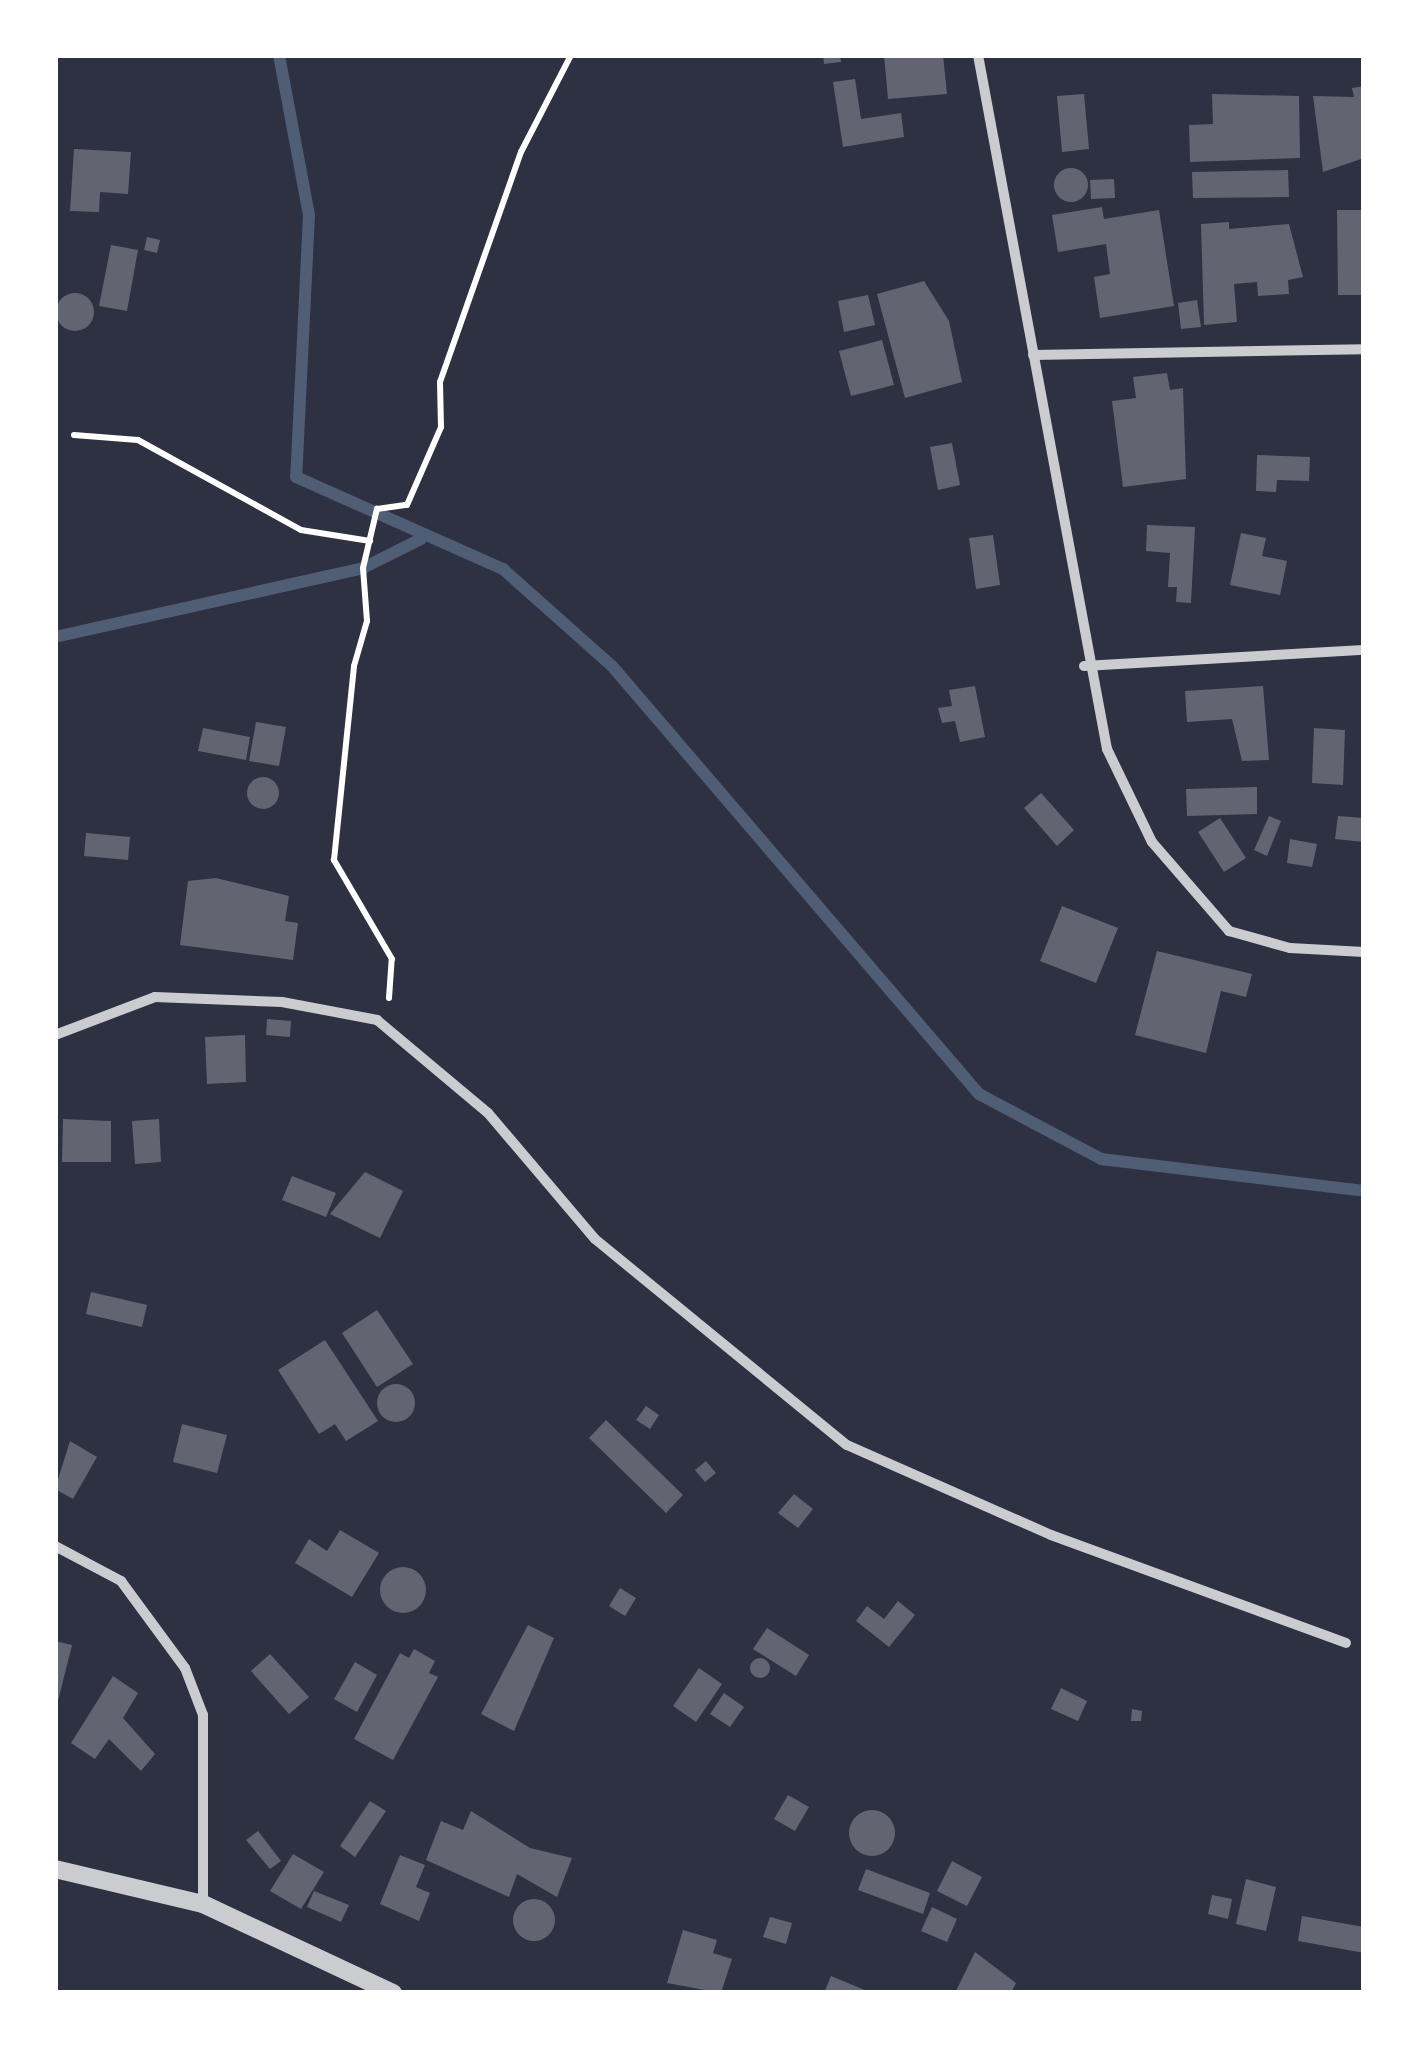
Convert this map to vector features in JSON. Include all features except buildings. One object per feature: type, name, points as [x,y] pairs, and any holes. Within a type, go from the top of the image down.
[{"type":"street","points":[[978,55],[1033,354],[1084,666],[1107,749],[1152,842],[1193,900],[1230,931],[1262,943],[1364,952]]},
{"type":"street","points":[[1033,354],[1364,349]]},
{"type":"street","points":[[1084,666],[1364,650]]},
{"type":"street","points":[[55,1034],[155,997],[282,1002],[386,1027],[488,1113],[608,1252],[847,1446],[1051,1535],[1346,1643]]},
{"type":"street","points":[[55,1546],[121,1581],[186,1668],[204,1732],[203,1904]]},
{"type":"street","points":[[55,1869],[203,1904],[394,1993]]},
{"type":"path","points":[[386,1027],[392,959],[334,860],[370,541],[377,509],[407,506],[442,427],[440,382],[520,152],[571,55]]},
{"type":"path","points":[[74,434],[138,440],[300,530],[370,541]]},
{"type":"waterway","points":[[279,55],[309,215],[296,477],[503,569],[612,666],[979,1094],[1101,1159],[1364,1191]]},
{"type":"waterway","points":[[55,637],[363,568],[421,539]]}]
